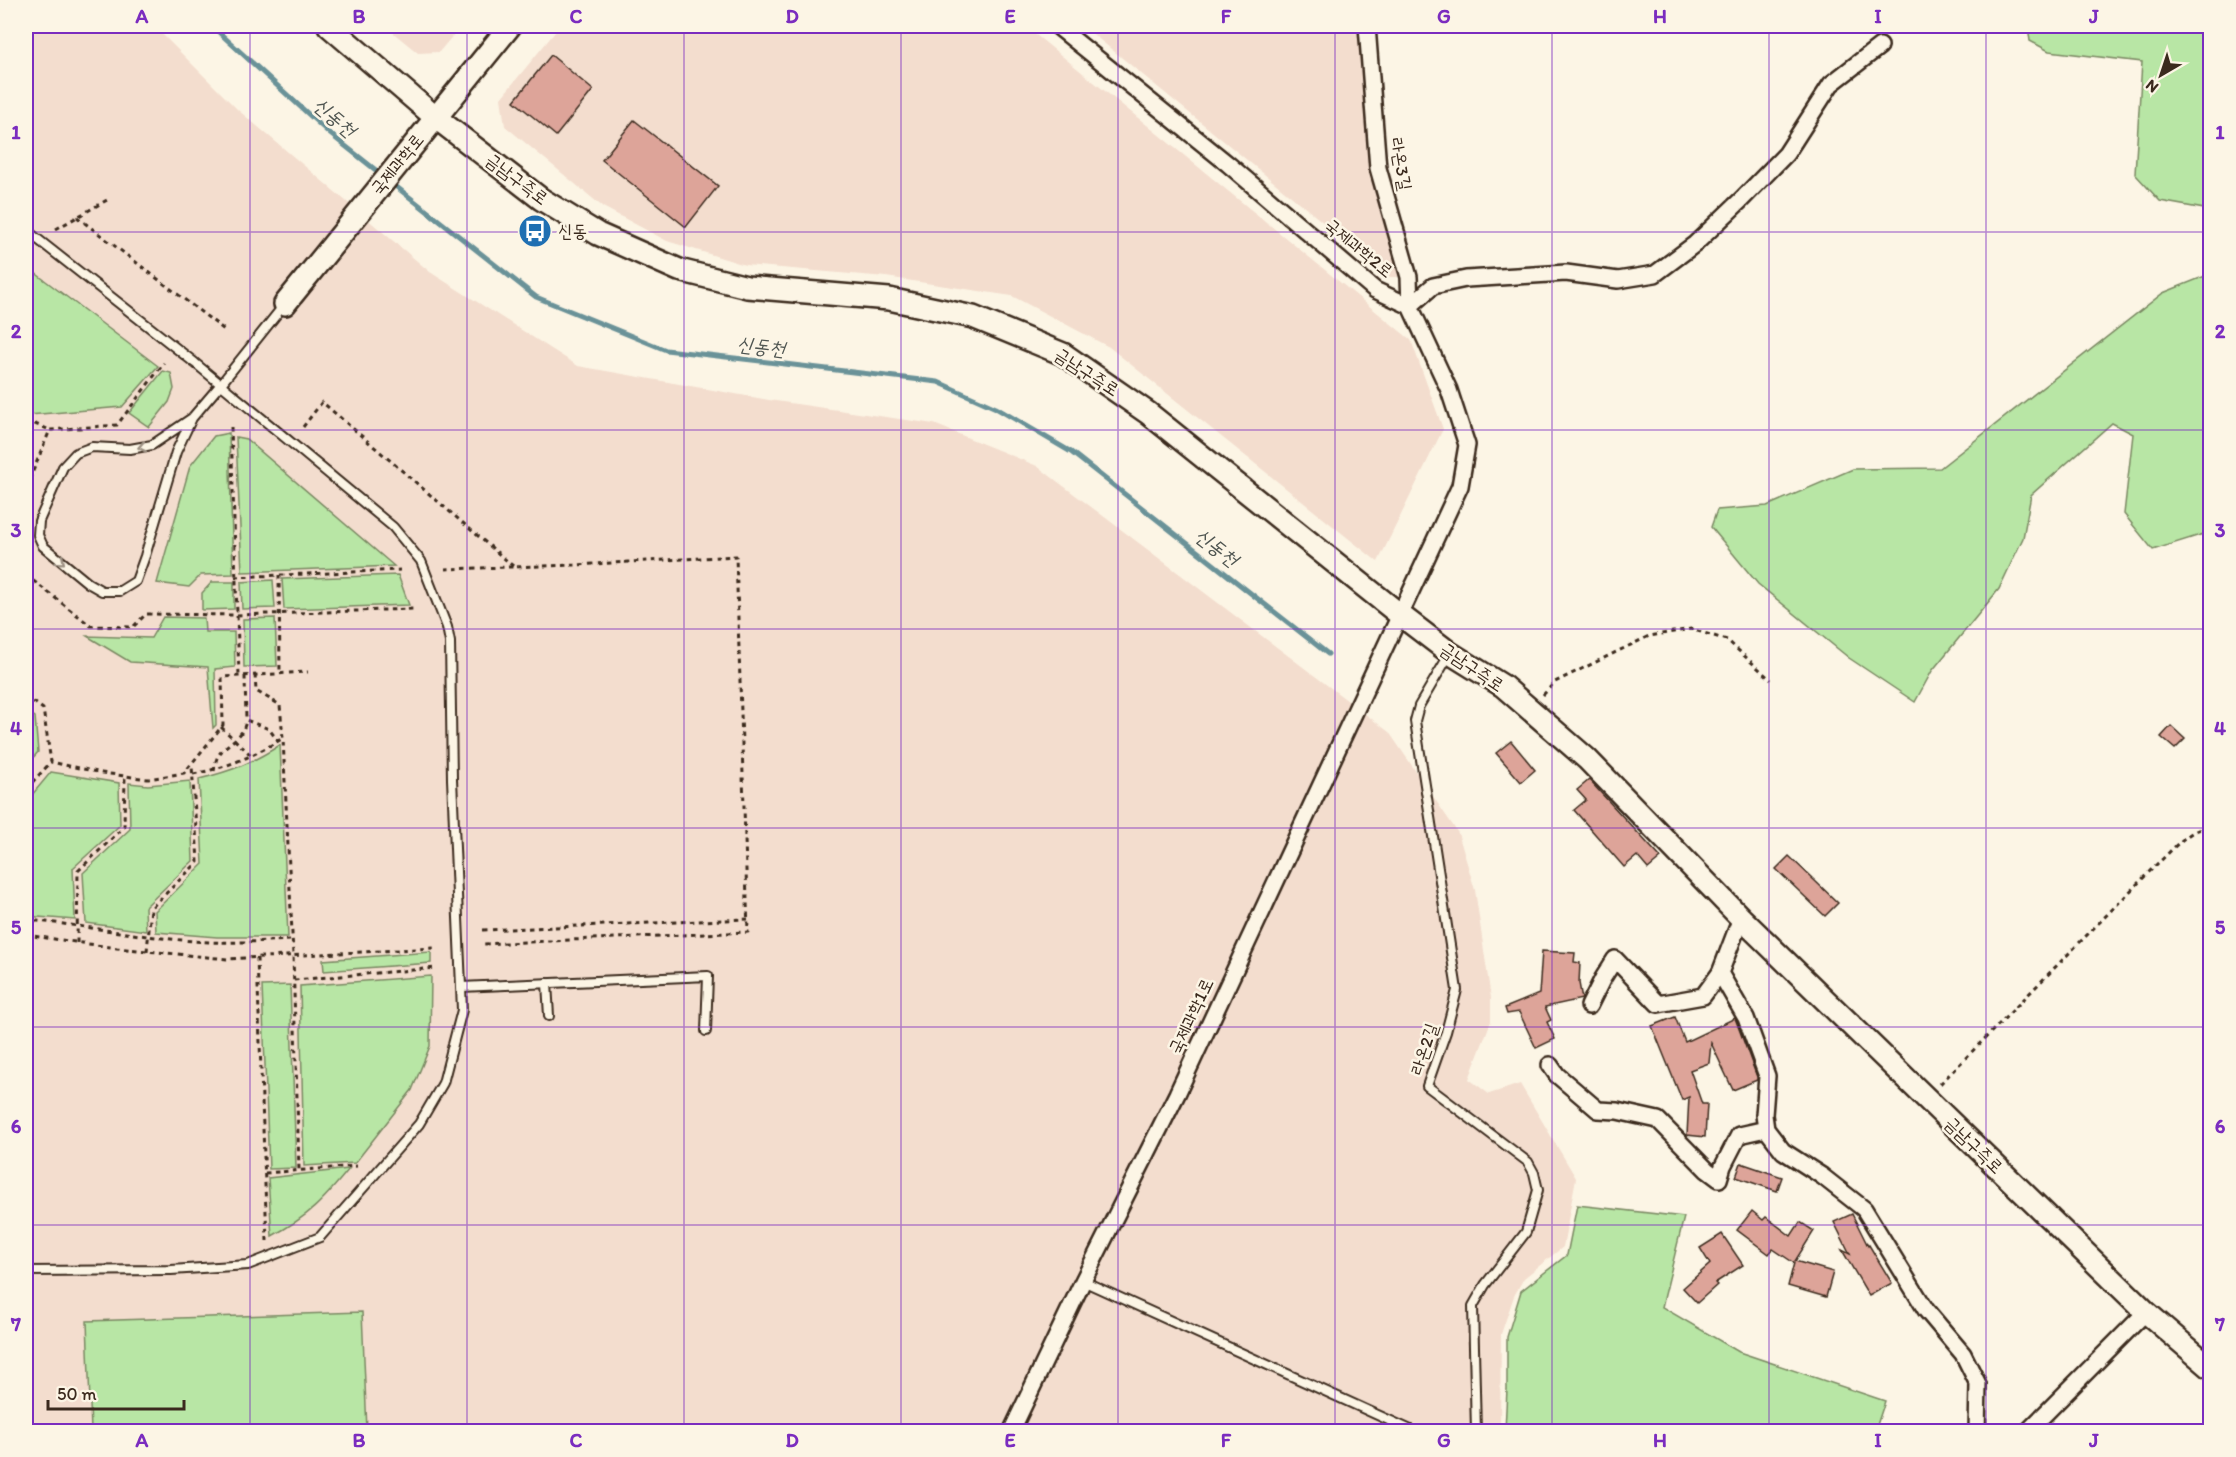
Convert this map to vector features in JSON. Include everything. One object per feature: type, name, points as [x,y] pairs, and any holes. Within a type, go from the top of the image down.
[{"type":"main road","name":"금남구즉로","points":[[329,26],[435,117],[542,199],[598,234],[679,270],[747,287],[889,299],[973,317],[1063,354],[1174,432],[1399,614],[1450,653],[1503,686],[1587,759],[1741,918],[2146,1312],[2211,1367]]},
{"type":"main road","name":"국제과학로","points":[[285,304],[510,26]]},
{"type":"street","name":"국제과학2로","points":[[1057,26],[1228,164],[1375,290],[1410,306]]},
{"type":"street","name":"라온3길","points":[[1367,26],[1378,168],[1409,277],[1410,306]]},
{"type":"street","points":[[1399,614],[1460,486],[1467,445],[1449,390],[1410,306],[1433,286],[1466,279],[1566,273],[1618,280],[1655,274],[1695,244],[1741,200],[1786,153],[1831,84],[1880,46]]},
{"type":"street","name":"국제과학1로","points":[[1011,1431],[1177,1094],[1399,614]]},
{"type":"street","points":[[1589,1006],[1615,959],[1658,1004],[1703,996],[1720,973],[1741,918]]},
{"type":"street","points":[[1720,973],[1746,1018],[1767,1076],[1764,1115],[1766,1129],[1783,1151],[1822,1176],[1864,1209],[1926,1310],[1963,1354],[1978,1384],[1977,1431]]},
{"type":"street","points":[[1550,1065],[1557,1075],[1598,1110],[1617,1110],[1658,1120],[1707,1170],[1719,1179],[1739,1135],[1766,1129]]},
{"type":"street","points":[[2027,1431],[2146,1312]]},
{"type":"lane","points":[[26,230],[221,384],[393,526],[421,561],[447,627],[450,649],[452,779],[462,1010],[443,1083],[419,1124],[320,1237],[248,1265],[171,1270],[26,1271]]},
{"type":"lane","points":[[192,418],[152,445],[130,449],[92,447],[76,453],[63,467],[39,521],[38,535],[43,546],[88,583],[102,591],[120,591],[136,581],[176,452],[192,418],[285,304]]},
{"type":"lane","name":"라온2길","points":[[1450,653],[1419,706],[1415,721],[1457,990],[1446,1032],[1427,1086],[1528,1162],[1534,1173],[1538,1190],[1526,1232],[1485,1285],[1473,1306],[1476,1431]]},
{"type":"lane","points":[[461,987],[708,976],[706,1031]]},
{"type":"lane","points":[[548,983],[549,1016]]},
{"type":"lane","points":[[1083,1281],[1415,1431]]},
{"type":"path","points":[[56,230],[107,200]]},
{"type":"path","points":[[77,217],[227,332]]},
{"type":"path","points":[[26,423],[30,422],[50,430],[117,425],[164,363]]},
{"type":"path","points":[[303,427],[322,402],[514,567]]},
{"type":"path","points":[[231,427],[239,676]]},
{"type":"path","points":[[26,488],[50,430]]},
{"type":"path","points":[[445,570],[736,556],[748,932],[483,944]]},
{"type":"path","points":[[236,577],[400,570]]},
{"type":"path","points":[[26,575],[91,626],[133,627],[146,614],[237,615],[414,609]]},
{"type":"path","points":[[279,575],[280,674]]},
{"type":"path","points":[[1530,709],[1555,682],[1649,636],[1691,628],[1727,640],[1771,680]]},
{"type":"path","points":[[51,762],[102,773],[147,778],[184,773],[221,727],[222,677],[308,672]]},
{"type":"path","points":[[255,675],[256,691],[280,705],[283,738],[294,980],[299,1170]]},
{"type":"path","points":[[214,771],[219,755],[236,740],[245,727],[245,676]]},
{"type":"path","points":[[26,696],[43,709],[51,762]]},
{"type":"path","points":[[246,720],[269,729],[278,741]]},
{"type":"path","points":[[221,727],[252,756]]},
{"type":"path","points":[[193,774],[214,771],[252,756],[283,738]]},
{"type":"path","points":[[26,789],[51,762]]},
{"type":"path","points":[[147,951],[151,908],[198,862],[192,763]]},
{"type":"path","points":[[77,943],[78,871],[124,827],[125,776]]},
{"type":"path","points":[[1927,1098],[2158,863],[2190,833],[2211,828]]},
{"type":"path","points":[[483,930],[748,919]]},
{"type":"path","points":[[26,920],[210,942],[292,940]]},
{"type":"path","points":[[26,935],[77,943],[227,958],[436,948]]},
{"type":"path","points":[[257,957],[267,1241]]},
{"type":"path","points":[[294,980],[437,968]]},
{"type":"path","points":[[265,1173],[357,1166]]},
{"type":"shaded area","points":[[26,26],[154,26],[238,110],[430,272],[578,366],[769,400],[934,424],[1037,466],[1389,732],[1458,833],[1475,890],[1491,998],[1491,1021],[1469,1079],[1489,1094],[1520,1084],[1576,1178],[1563,1247],[1524,1278],[1514,1296],[1501,1334],[1500,1431],[26,1431]]},
{"type":"shaded area","points":[[385,26],[461,26],[439,52],[418,53]]},
{"type":"shaded area","points":[[560,26],[1025,26],[1411,340],[1443,429],[1378,562],[1109,347],[1012,296],[886,277],[745,265],[667,241],[603,207],[505,126],[501,98]]},
{"type":"shaded area","points":[[1083,26],[1358,26],[1403,269],[1398,277],[1390,277]]},
{"type":"green space","points":[[2028,26],[2210,26],[2210,210],[2160,201],[2135,174],[2142,62],[2049,51],[2030,41]]},
{"type":"green space","points":[[26,266],[158,366],[122,407],[29,415],[26,413]]},
{"type":"green space","points":[[2210,274],[2210,532],[2153,550],[2124,514],[2133,434],[2112,423],[2031,495],[2023,538],[1999,589],[1932,671],[1915,702],[1849,658],[1758,584],[1711,527],[1717,510],[1767,506],[1853,469],[1940,468],[2163,293]]},
{"type":"green space","points":[[163,371],[171,373],[174,389],[169,402],[149,427],[129,413]]},
{"type":"green space","points":[[229,433],[233,574],[201,575],[189,587],[157,583],[190,466],[214,436]]},
{"type":"green space","points":[[236,437],[246,439],[394,566],[242,572]]},
{"type":"green space","points":[[398,575],[409,605],[284,609],[282,579]]},
{"type":"green space","points":[[273,580],[275,608],[242,609],[241,582]]},
{"type":"green space","points":[[212,582],[234,582],[234,609],[202,610],[202,593]]},
{"type":"green space","points":[[163,617],[204,618],[205,632],[234,632],[235,667],[215,669],[216,725],[213,728],[208,667],[130,662],[87,636],[151,638]]},
{"type":"green space","points":[[275,618],[277,666],[244,667],[243,619]]},
{"type":"green space","points":[[26,711],[35,717],[38,752],[26,766]]},
{"type":"green space","points":[[280,745],[288,937],[217,937],[156,932],[155,911],[203,864],[199,779],[241,766]]},
{"type":"green space","points":[[51,772],[119,783],[120,825],[73,868],[75,920],[26,916],[26,802]]},
{"type":"green space","points":[[190,781],[193,861],[145,907],[146,931],[86,923],[83,873],[130,829],[129,783],[148,785]]},
{"type":"green space","points":[[431,952],[431,963],[324,971],[323,960]]},
{"type":"green space","points":[[431,976],[430,1046],[412,1090],[355,1163],[304,1166],[300,986]]},
{"type":"green space","points":[[290,985],[296,1168],[269,1169],[262,986]]},
{"type":"green space","points":[[349,1169],[314,1207],[296,1222],[272,1236],[268,1178]]},
{"type":"green space","points":[[1577,1205],[1684,1217],[1662,1307],[1739,1352],[1885,1401],[1875,1431],[1505,1431],[1507,1337],[1521,1291],[1567,1255]]},
{"type":"green space","points":[[362,1312],[367,1431],[91,1431],[87,1321]]},
{"type":"building","points":[[551,55],[593,90],[556,136],[514,101]]},
{"type":"building","points":[[634,120],[718,186],[686,227],[602,160]]},
{"type":"building","points":[[2171,726],[2185,739],[2175,749],[2161,737]]},
{"type":"building","points":[[1511,741],[1535,770],[1521,782],[1496,753]]},
{"type":"building","points":[[1589,780],[1661,858],[1648,869],[1637,856],[1624,867],[1574,810],[1586,800],[1577,790]]},
{"type":"building","points":[[1789,856],[1838,903],[1825,916],[1776,869]]},
{"type":"building","points":[[1542,951],[1575,953],[1574,962],[1580,963],[1579,983],[1582,999],[1545,1007],[1551,1020],[1547,1022],[1555,1039],[1536,1048],[1519,1012],[1507,1014],[1505,1008],[1539,994]]},
{"type":"building","points":[[1675,1017],[1685,1042],[1735,1018],[1757,1077],[1757,1080],[1733,1090],[1711,1043],[1709,1063],[1690,1070],[1702,1104],[1707,1104],[1705,1137],[1687,1135],[1689,1097],[1682,1100],[1652,1026]]},
{"type":"building","points":[[1741,1163],[1782,1177],[1777,1191],[1736,1177]]},
{"type":"building","points":[[1752,1211],[1763,1220],[1766,1217],[1791,1236],[1800,1222],[1814,1231],[1795,1261],[1833,1272],[1826,1297],[1788,1286],[1794,1263],[1773,1249],[1769,1254],[1737,1230]]},
{"type":"building","points":[[1852,1214],[1868,1246],[1892,1283],[1869,1296],[1842,1250],[1850,1254],[1834,1222]]},
{"type":"building","points":[[1722,1234],[1743,1265],[1715,1283],[1717,1285],[1697,1303],[1683,1288],[1710,1264],[1700,1248]]},
{"type":"waterway","name":"신동천","points":[[212,26],[329,133],[382,175]]},
{"type":"waterway","name":"신동천","points":[[389,181],[536,297],[666,350],[938,382],[996,408],[1071,452],[1328,654]]},
{"type":"place","name":"신동","points":[[535,231]]}]
